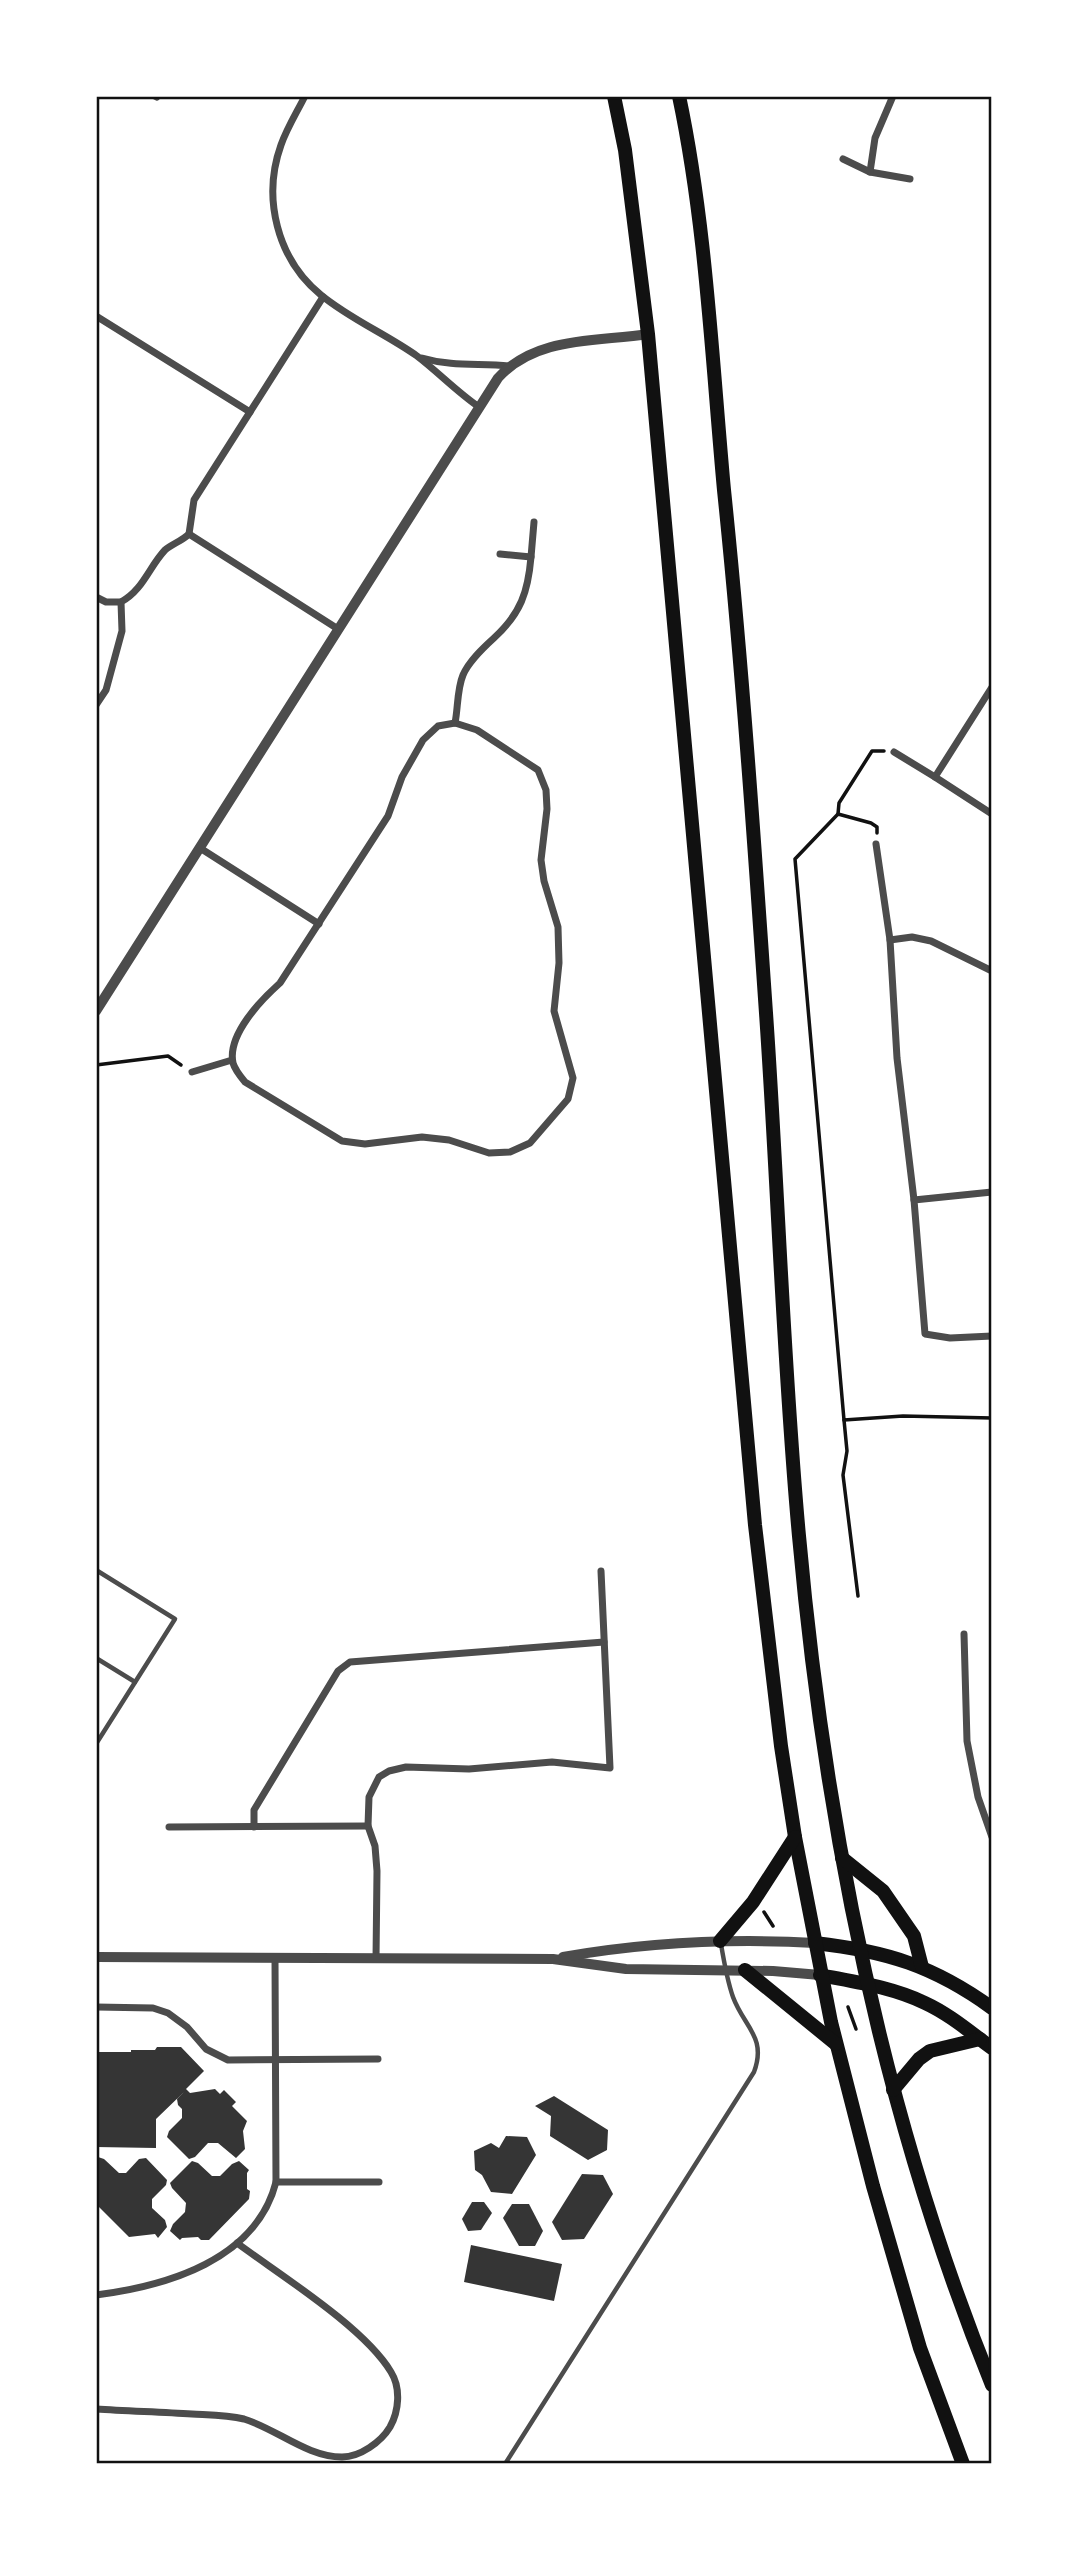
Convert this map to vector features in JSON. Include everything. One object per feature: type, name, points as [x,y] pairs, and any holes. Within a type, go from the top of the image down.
[{"type":"main road","points":[[614,96],[625,150],[648,334],[755,1525],[781,1746],[820,1975],[836,2044],[873,2186],[920,2348],[962,2464]]},
{"type":"main road","points":[[679,96],[701,244],[732,560],[766,1016],[781,1300],[799,1535],[825,1762],[866,1984],[893,2090],[942,2253],[992,2385]]},
{"type":"main road","points":[[682,113],[692,96]]},
{"type":"main road","points":[[720,1941],[753,1902],[795,1837]]},
{"type":"main road","points":[[842,1858],[883,1891],[914,1936],[922,1967]]},
{"type":"main road","points":[[815,1943],[859,1948],[905,1960],[959,1986],[992,2008]]},
{"type":"main road","points":[[745,1970],[836,2044]]},
{"type":"main road","points":[[820,1975],[866,1984],[924,2002],[986,2043]]},
{"type":"main road","points":[[893,2090],[930,2050],[986,2043]]},
{"type":"street","points":[[305,96],[282,144],[273,180],[272,199],[292,265],[323,297],[418,357],[479,407]]},
{"type":"street","points":[[870,172],[875,138],[892,96]]},
{"type":"street","points":[[843,159],[870,172],[910,179]]},
{"type":"street","points":[[96,597],[106,602],[121,602],[132,596],[168,548],[188,534],[194,500],[323,297]]},
{"type":"street","points":[[96,316],[250,411]]},
{"type":"street","points":[[96,1011],[479,407],[509,366],[542,349],[648,334]]},
{"type":"street","points":[[418,357],[447,365],[509,366]]},
{"type":"street","points":[[455,723],[463,676],[480,650],[497,635],[521,605],[529,586],[534,522]]},
{"type":"street","points":[[188,534],[338,629]]},
{"type":"street","points":[[499,554],[531,557]]},
{"type":"street","points":[[96,705],[106,690],[122,631],[121,602]]},
{"type":"street","points":[[935,777],[992,687]]},
{"type":"street","points":[[455,723],[477,730],[538,769],[546,790],[547,809],[541,860],[544,881],[558,927],[559,963],[554,1011],[573,1078],[568,1098],[530,1143],[510,1152],[489,1153],[449,1140],[422,1137],[365,1144],[342,1141],[245,1082],[232,1060],[234,1042],[259,1002],[280,983],[388,816],[402,777],[423,740],[438,726],[455,723]]},
{"type":"street","points":[[894,752],[992,814]]},
{"type":"street","points":[[876,844],[890,940],[897,1058],[914,1200],[925,1334],[950,1338],[992,1336]]},
{"type":"street","points":[[200,848],[319,924]]},
{"type":"street","points":[[890,940],[912,937],[931,941],[992,971]]},
{"type":"street","points":[[192,1072],[232,1060]]},
{"type":"street","points":[[914,1200],[992,1192]]},
{"type":"street","points":[[376,1959],[377,1871],[375,1846],[368,1826],[369,1797],[379,1777],[405,1767],[469,1769],[552,1762],[610,1768],[601,1571]]},
{"type":"street","points":[[964,1634],[967,1741],[978,1797],[992,1837]]},
{"type":"street","points":[[254,1827],[254,1810],[338,1671],[350,1662],[604,1642]]},
{"type":"street","points":[[169,1827],[368,1826]]},
{"type":"street","points":[[553,1959],[629,1946],[720,1941],[815,1943]]},
{"type":"street","points":[[96,1956],[553,1959],[626,1969],[745,1970],[820,1975]]},
{"type":"street","points":[[96,2295],[175,2279],[219,2257],[259,2220],[268,2205],[276,2182],[275,1958]]},
{"type":"street","points":[[96,2007],[153,2008],[177,2018],[205,2049],[228,2060],[379,2059]]},
{"type":"street","points":[[276,2182],[379,2182]]},
{"type":"street","points":[[96,2409],[243,2419],[327,2457],[346,2457],[382,2438],[391,2425],[398,2398],[392,2372],[377,2353],[345,2323],[237,2243]]},
{"type":"lane","points":[[96,1570],[175,1619],[96,1744]]},
{"type":"lane","points":[[96,1658],[135,1682]]},
{"type":"lane","points":[[505,2464],[754,2072],[759,2059],[759,2048],[734,2000],[720,1941]]},
{"type":"path","points":[[858,1596],[843,1475],[847,1451],[795,859],[838,814],[839,803],[872,751],[894,752]]},
{"type":"path","points":[[838,814],[877,827],[876,844]]},
{"type":"path","points":[[96,1065],[168,1056],[192,1072]]},
{"type":"path","points":[[844,1420],[903,1416],[992,1418]]},
{"type":"path","points":[[762,1911],[773,1926]]},
{"type":"path","points":[[848,2007],[856,2029]]},
{"type":"building","points":[[157,2047],[181,2047],[204,2071],[186,2089],[190,2093],[215,2089],[220,2094],[224,2090],[236,2102],[232,2106],[247,2121],[243,2131],[245,2149],[236,2158],[218,2143],[208,2143],[195,2157],[189,2159],[167,2137],[169,2131],[182,2118],[182,2109],[177,2099],[184,2092],[156,2119],[156,2148],[96,2147],[96,2052],[131,2052],[155,2050]]},
{"type":"building","points":[[554,2096],[608,2130],[607,2150],[588,2160],[550,2136],[551,2116],[535,2106]]},
{"type":"building","points":[[506,2136],[527,2137],[536,2155],[512,2194],[491,2192],[482,2175],[475,2170],[474,2151],[491,2143],[499,2148]]},
{"type":"building","points":[[98,2157],[119,2173],[126,2173],[139,2159],[146,2158],[167,2180],[166,2185],[152,2199],[152,2208],[165,2220],[167,2227],[158,2238],[155,2234],[129,2237],[96,2204]]},
{"type":"building","points":[[192,2161],[212,2176],[220,2176],[239,2161],[249,2170],[249,2199],[209,2240],[201,2240],[198,2237],[180,2240],[170,2231],[185,2212],[186,2203],[170,2183]]},
{"type":"building","points":[[582,2174],[603,2175],[613,2194],[584,2239],[562,2240],[552,2222]]},
{"type":"building","points":[[472,2202],[484,2202],[492,2213],[481,2230],[468,2231],[462,2219]]},
{"type":"building","points":[[512,2204],[529,2204],[543,2231],[535,2246],[519,2246],[503,2218]]},
{"type":"building","points":[[471,2245],[562,2264],[554,2301],[464,2282]]}]
